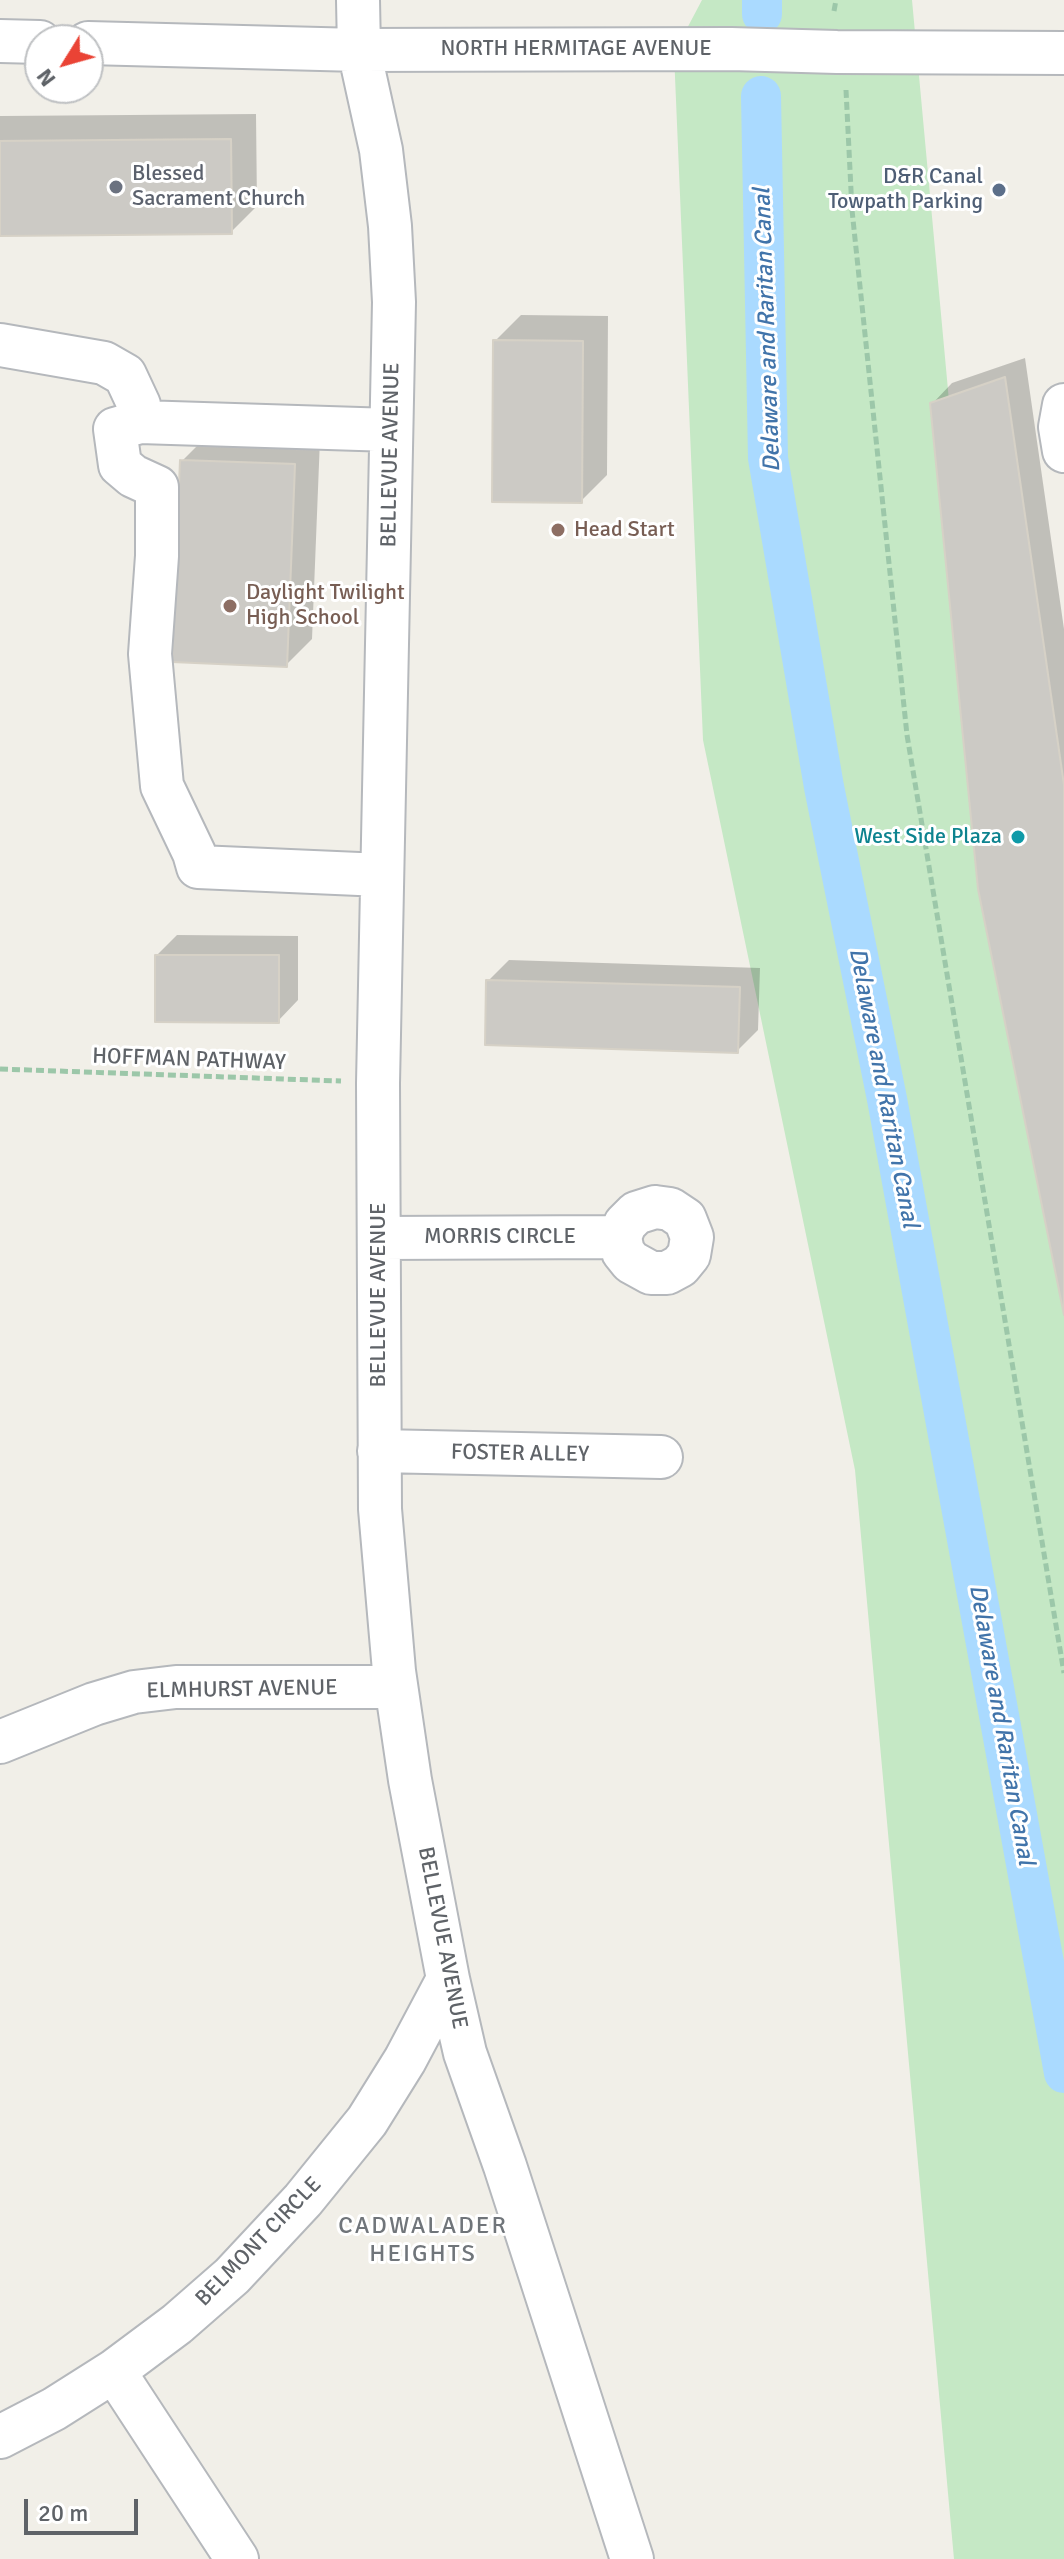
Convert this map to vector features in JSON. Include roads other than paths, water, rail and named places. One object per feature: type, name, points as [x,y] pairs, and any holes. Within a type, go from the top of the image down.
[{"type":"street","name":"BELLEVUE AVENUE","points":[[358,0],[359,50],[381,150],[390,226],[394,302],[378,1083],[380,1509],[396,1687],[410,1780],[465,2053],[505,2166],[632,2559]]},
{"type":"street","points":[[0,41],[24,42]]},
{"type":"street","name":"NORTH HERMITAGE AVENUE","points":[[104,43],[359,50],[731,49],[1064,53]]},
{"type":"street","points":[[0,345],[104,363],[125,375],[139,405],[140,422]]},
{"type":"street","points":[[1064,405],[1060,427],[1064,451]]},
{"type":"street","points":[[382,875],[198,867],[162,786],[150,654],[157,556],[157,487],[120,465],[115,429],[140,422],[391,430]]},
{"type":"street","name":"MORRIS CIRCLE","points":[[380,1238],[620,1237]]},
{"type":"street","name":"FOSTER ALLEY","points":[[379,1451],[661,1457]]},
{"type":"street","name":"ELMHURST AVENUE","points":[[0,1742],[94,1704],[134,1692],[176,1687],[396,1687]]},
{"type":"street","name":"BELMONT CIRCLE","points":[[0,2437],[54,2409],[114,2371],[177,2324],[232,2276],[303,2200],[367,2121],[405,2060],[448,1979]]},
{"type":"street","points":[[114,2371],[237,2559]]},
{"type":"waterway","name":"Delaware and Raritan Canal","points":[[762,0],[762,14]]},
{"type":"waterway","name":"Delaware and Raritan Canal","points":[[761,96],[768,458],[824,787],[887,1099],[1064,2073]]},
{"type":"place","name":"Blessed Sacrament Church","points":[[116,187]]},
{"type":"place","name":"D&R Canal Towpath Parking","points":[[999,190]]},
{"type":"place","name":"Head Start","points":[[558,530]]},
{"type":"place","name":"Daylight Twilight High School","points":[[230,606]]},
{"type":"place","name":"West Side Plaza","points":[[1018,837]]},
{"type":"district","name":"CADWALADER HEIGHTS","points":[[423,2241]]}]
